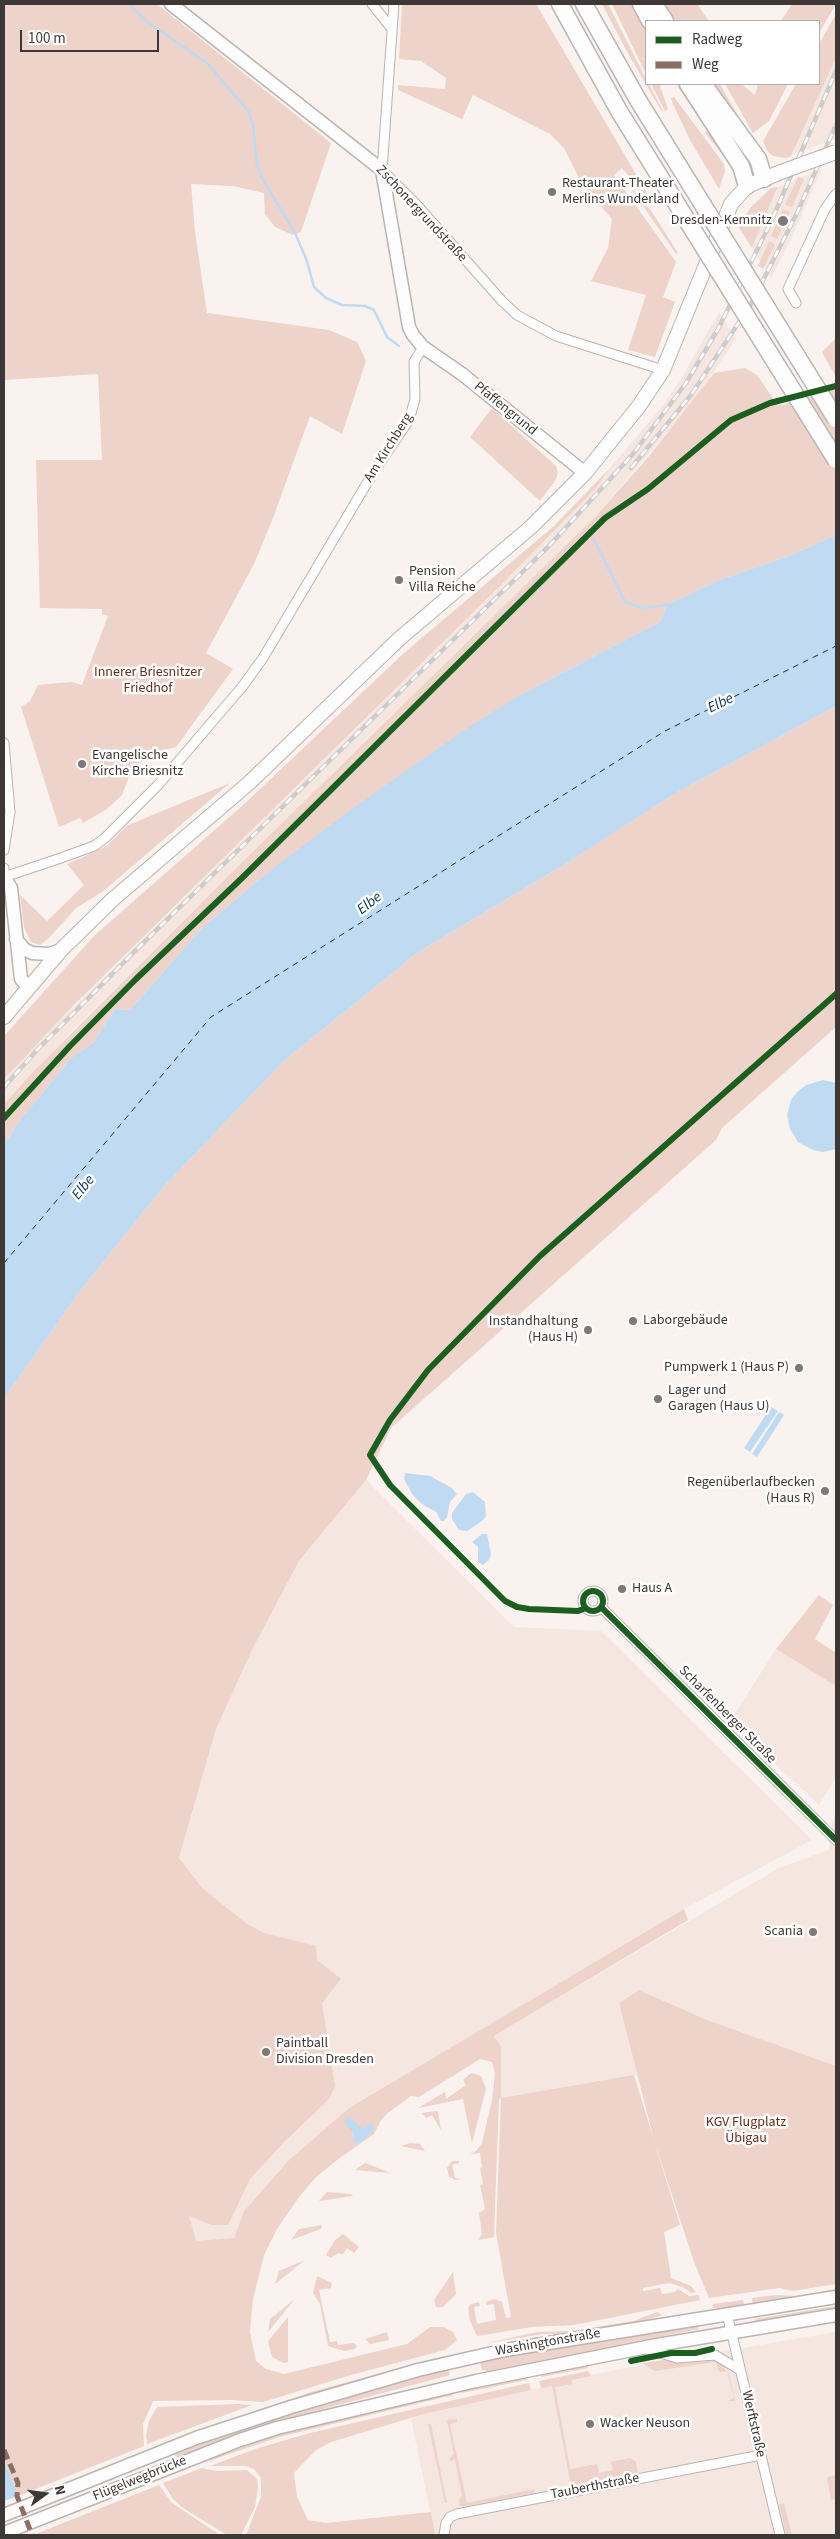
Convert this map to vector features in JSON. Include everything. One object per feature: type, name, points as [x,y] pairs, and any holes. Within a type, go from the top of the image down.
[{"type":"highway","points":[[560,4],[619,111],[836,460]]},
{"type":"highway","points":[[584,4],[638,100],[836,419]]},
{"type":"highway","points":[[641,4],[649,20]]},
{"type":"highway","points":[[654,4],[664,20]]},
{"type":"highway","points":[[689,85],[741,166],[747,186]]},
{"type":"highway","points":[[704,85],[758,159],[764,179]]},
{"type":"main road","name":"Zschonergrundstraße","points":[[171,4],[382,170]]},
{"type":"main road","points":[[4,1017],[61,950],[119,894],[279,756],[399,640],[531,527],[585,473],[639,406],[664,370],[684,325],[731,204],[747,186],[836,152]]},
{"type":"main road","points":[[382,170],[409,327],[422,347]]},
{"type":"main road","name":"Pfaffengrund","points":[[422,347],[462,374],[585,473]]},
{"type":"main road","points":[[4,877],[10,888],[9,910],[16,939],[21,979],[29,988]]},
{"type":"main road","points":[[16,939],[24,949],[32,953],[50,954],[61,950]]},
{"type":"main road","name":"Washingtonstraße","points":[[264,2415],[372,2382],[505,2350],[836,2297]]},
{"type":"main road","name":"Washingtonstraße","points":[[277,2428],[449,2386],[732,2332],[836,2315]]},
{"type":"main road","name":"Flügelwegbrücke","points":[[4,2515],[173,2448],[264,2415]]},
{"type":"main road","name":"Flügelwegbrücke","points":[[4,2533],[179,2464],[277,2428]]},
{"type":"street","points":[[372,4],[392,29]]},
{"type":"street","points":[[382,170],[394,4]]},
{"type":"street","name":"Zschonergrundstraße","points":[[382,170],[416,204],[502,301],[517,315],[556,336],[664,370]]},
{"type":"street","points":[[796,303],[788,289],[825,208],[836,194]]},
{"type":"street","name":"Am Kirchberg","points":[[4,877],[94,846],[160,784],[242,687],[263,658],[373,473],[402,432],[413,410],[414,362],[422,347]]},
{"type":"street","points":[[4,743],[10,812],[4,850]]},
{"type":"street","points":[[4,868],[4,877]]},
{"type":"street","name":"Scharfenberger Straße","points":[[602,1607],[836,1840]]},
{"type":"street","name":"Werftstraße","points":[[727,2314],[780,2535]]},
{"type":"street","name":"Washingtonstraße","points":[[647,2349],[677,2358],[715,2355],[740,2370]]},
{"type":"street","name":"Tauberthstraße","points":[[444,2535],[446,2522],[450,2517],[457,2514],[761,2455]]},
{"type":"shaded area","points":[[836,58],[835,139],[792,155],[813,108]]},
{"type":"shaded area","points":[[822,169],[791,239],[771,278],[752,248],[778,187]]},
{"type":"shaded area","points":[[719,312],[736,339],[695,399],[596,516],[231,873],[75,1028],[4,1104],[4,1079],[23,1057],[501,585],[598,486],[608,470],[661,408],[681,379]]},
{"type":"shaded area","points":[[366,1480],[514,1627],[601,1631],[812,1840],[684,1909],[349,2108],[289,2160],[244,2211],[217,2287],[169,2191],[179,1859],[216,1729],[253,1648],[299,1561]]},
{"type":"shaded area","points":[[776,1649],[836,1686],[836,1777],[819,1805],[730,1721]]},
{"type":"shaded area","points":[[836,1815],[836,2066],[707,2020],[639,1990],[619,2003],[637,2075],[501,2098],[501,2046],[494,2036],[779,1868],[829,1850],[833,1819]]},
{"type":"shaded area","points":[[836,2332],[836,2535],[792,2535],[784,2503],[779,2504],[786,2535],[435,2535],[411,2419],[424,2414],[552,2385],[551,2383],[631,2367]]},
{"type":"green space","name":"Innerer Briesnitzer Friedhof","points":[[4,4],[157,4],[331,143],[301,232],[293,235],[275,227],[265,214],[264,193],[233,186],[191,184],[195,232],[207,313],[329,330],[357,342],[366,361],[342,434],[310,416],[254,564],[206,653],[233,669],[176,747],[149,754],[131,772],[122,795],[107,809],[83,823],[80,818],[59,827],[21,707],[30,701],[38,685],[72,682],[82,685],[108,616],[102,614],[102,609],[40,608],[36,460],[102,460],[98,374],[4,380]]},
{"type":"green space","points":[[402,4],[536,4],[654,205],[622,168],[614,175],[676,262],[663,297],[675,302],[655,357],[628,350],[646,295],[591,281],[608,248],[612,219],[582,184],[564,148],[550,134],[473,95],[462,119],[398,90],[398,85],[445,89],[446,78],[421,61],[399,59]]},
{"type":"green space","points":[[602,4],[608,4],[645,77],[645,83]]},
{"type":"green space","points":[[612,4],[635,4],[645,26],[645,72]]},
{"type":"green space","points":[[661,4],[697,4],[708,20],[671,20]]},
{"type":"green space","points":[[792,4],[836,4],[820,31],[820,20],[782,20]]},
{"type":"green space","points":[[836,14],[836,58],[791,156],[786,158],[773,156],[768,152],[763,141],[795,85],[820,85],[820,42]]},
{"type":"green space","points":[[646,85],[650,85],[662,112]]},
{"type":"green space","points":[[652,85],[662,85],[660,86],[668,109],[665,111]]},
{"type":"green space","points":[[677,85],[680,85],[725,154],[723,155],[705,133],[708,131]]},
{"type":"green space","points":[[713,85],[721,85],[741,121],[739,122]]},
{"type":"green space","points":[[726,85],[742,85],[755,95],[758,85],[787,85],[769,121],[753,133]]},
{"type":"green space","points":[[674,97],[724,164],[725,171],[719,189],[690,140],[673,104],[671,98]]},
{"type":"green space","points":[[798,177],[804,179],[792,207],[785,205]]},
{"type":"green space","points":[[624,178],[652,212],[678,253],[676,254]]},
{"type":"green space","points":[[778,187],[752,248],[738,226],[751,207],[771,188]]},
{"type":"green space","points":[[783,209],[790,212],[777,239],[771,236]]},
{"type":"green space","points":[[769,241],[775,244],[763,269],[758,266]]},
{"type":"green space","points":[[836,338],[836,377],[822,352]]},
{"type":"green space","points":[[745,368],[757,375],[778,406],[836,389],[836,535],[789,556],[719,580],[667,605],[660,622],[520,695],[267,873],[201,929],[130,1010],[115,1009],[93,1043],[71,1058],[17,1124],[4,1145],[4,1104],[34,1071],[231,873],[596,516],[650,455],[714,373]]},
{"type":"green space","points":[[492,408],[556,466],[558,473],[555,481],[540,501],[470,437]]},
{"type":"green space","points":[[608,470],[598,486],[501,585],[71,1008],[4,1079],[4,1036],[95,935],[242,806],[404,653],[554,526]]},
{"type":"green space","points":[[836,706],[836,1027],[722,1128],[716,1140],[391,1428],[366,1480],[299,1561],[253,1648],[216,1729],[179,1858],[202,1888],[247,1924],[264,1933],[316,1946],[317,1960],[341,1979],[322,2003],[335,2086],[329,2099],[285,2141],[250,2179],[228,2225],[212,2225],[189,2216],[196,2241],[234,2238],[244,2211],[289,2160],[349,2108],[684,1909],[688,1920],[494,2036],[501,2046],[501,2098],[499,2099],[494,2237],[478,2240],[482,2234],[479,2213],[485,2209],[480,2185],[483,2184],[480,2168],[482,2167],[480,2153],[470,2154],[476,2151],[482,2143],[492,2100],[495,2074],[492,2062],[480,2059],[419,2097],[411,2096],[381,2120],[374,2134],[315,2178],[277,2229],[264,2255],[253,2299],[250,2332],[256,2361],[266,2369],[284,2374],[407,2344],[430,2327],[444,2327],[453,2332],[457,2340],[445,2350],[351,2375],[263,2402],[231,2400],[153,2401],[143,2424],[144,2446],[13,2498],[15,2487],[4,2460],[4,1398],[83,1287],[165,1185],[285,1060],[417,953],[572,860],[573,856],[575,857],[676,793]],"holes":[[[358,2126],[371,2133],[363,2141],[355,2143],[352,2131]]]},
{"type":"green space","points":[[230,783],[102,892],[76,908],[48,939],[40,945],[31,942],[24,927],[20,895],[47,921],[84,885],[67,864],[107,846],[126,826]]},
{"type":"green space","points":[[819,1595],[833,1605],[815,1639],[836,1653],[836,1686],[776,1649]]},
{"type":"green space","name":"KGV Flugplatz Übigau","points":[[639,1990],[707,2020],[836,2066],[836,2284],[793,2291],[779,2288],[709,2298],[694,2262],[654,2140],[619,2003]]},
{"type":"green space","points":[[471,2073],[481,2076],[486,2089],[472,2143],[463,2099],[418,2108],[445,2092],[446,2099],[466,2085],[463,2080]]},
{"type":"green space","points":[[634,2075],[680,2225],[664,2232],[671,2278],[691,2286],[696,2292],[691,2293],[683,2287],[669,2283],[643,2288],[643,2291],[660,2288],[662,2294],[675,2292],[678,2289],[689,2296],[699,2295],[700,2300],[574,2325],[532,2327],[477,2336],[470,2321],[468,2308],[471,2304],[479,2302],[480,2306],[474,2307],[477,2324],[496,2320],[494,2304],[487,2305],[486,2302],[494,2299],[502,2302],[506,2318],[511,2317],[496,2233],[501,2098]]},
{"type":"green space","points":[[438,2112],[441,2130],[432,2115],[426,2118],[422,2113]]},
{"type":"green space","points":[[410,2143],[420,2144],[425,2151],[401,2146]]},
{"type":"green space","points":[[452,2161],[459,2161],[459,2163],[452,2165],[455,2178],[462,2179],[455,2180],[449,2177],[447,2168]]},
{"type":"green space","points":[[365,2163],[388,2172],[389,2173],[355,2170]]},
{"type":"green space","points":[[327,2192],[351,2194],[353,2196],[319,2201]]},
{"type":"green space","points":[[322,2225],[321,2229],[291,2240],[299,2229]]},
{"type":"green space","points":[[343,2234],[359,2247],[354,2253],[347,2248],[343,2254],[338,2253],[331,2258],[326,2255],[335,2240]]},
{"type":"green space","points":[[305,2260],[275,2284],[279,2271]]},
{"type":"green space","points":[[453,2272],[456,2294],[443,2307],[436,2307],[434,2300]]},
{"type":"green space","points":[[317,2276],[332,2283],[331,2288],[319,2290],[330,2342],[337,2341],[338,2345],[354,2343],[357,2346],[355,2349],[344,2351],[328,2346],[320,2304],[313,2293]]},
{"type":"green space","points":[[836,2289],[836,2293],[753,2305],[752,2298],[775,2295],[797,2296]]},
{"type":"green space","points":[[295,2299],[268,2332],[270,2319]]},
{"type":"green space","points":[[743,2300],[745,2307],[714,2308],[713,2304]]},
{"type":"green space","points":[[836,2306],[836,2310],[756,2323],[755,2319]]},
{"type":"green space","points":[[657,2312],[662,2315],[638,2323],[567,2334],[544,2334],[487,2343],[537,2332],[571,2331],[633,2321]]},
{"type":"green space","points":[[288,2317],[288,2362],[284,2363],[272,2357],[268,2341]]},
{"type":"green space","points":[[696,2323],[699,2329],[664,2336],[644,2343],[488,2371],[482,2370],[480,2361]]},
{"type":"green space","points":[[387,2332],[389,2340],[370,2344],[365,2339]]},
{"type":"green space","points":[[444,2356],[444,2359],[355,2382],[216,2425],[311,2392]]},
{"type":"green space","points":[[711,2359],[722,2364],[727,2371],[719,2372],[716,2362],[655,2371],[642,2363],[664,2360],[684,2363]]},
{"type":"green space","points":[[587,2366],[588,2368],[541,2377],[542,2375]]},
{"type":"green space","points":[[447,2368],[450,2375],[271,2423],[177,2457],[175,2454],[256,2423]]},
{"type":"green space","points":[[588,2371],[591,2376],[572,2380],[572,2384],[555,2387],[570,2469],[597,2464],[599,2473],[613,2470],[611,2462],[630,2458],[636,2462],[638,2473],[571,2486],[552,2386],[541,2388],[539,2381]]},
{"type":"green space","points":[[727,2371],[735,2401],[728,2401],[734,2398]]},
{"type":"green space","points":[[526,2378],[527,2380],[462,2393],[461,2391]]},
{"type":"green space","points":[[529,2383],[531,2390],[424,2414],[331,2442],[316,2450],[294,2473],[297,2497],[308,2520],[326,2523],[431,2512],[435,2535],[246,2535],[261,2497],[261,2478],[254,2469],[246,2466],[210,2466],[258,2448],[314,2432]]},
{"type":"green space","points":[[452,2393],[453,2395],[279,2437],[209,2461],[209,2459],[278,2435]]},
{"type":"green space","points":[[252,2405],[147,2444],[146,2436],[149,2421],[157,2407]]},
{"type":"green space","points":[[457,2419],[457,2422],[450,2424],[467,2503],[534,2489],[535,2493],[462,2507],[459,2499],[462,2495],[455,2459],[451,2461],[450,2458],[454,2454],[447,2420]]},
{"type":"green space","points":[[428,2424],[431,2424],[447,2503],[445,2503]]},
{"type":"green space","points":[[202,2468],[216,2471],[247,2470],[257,2479],[258,2488],[255,2507],[241,2535],[227,2535],[183,2508],[173,2499],[163,2483]]},
{"type":"green space","points":[[836,2475],[836,2499],[831,2500],[827,2477]]},
{"type":"green space","points":[[159,2485],[172,2503],[220,2535],[33,2535]]},
{"type":"green space","points":[[784,2503],[792,2535],[786,2535],[779,2504]]},
{"type":"water","name":"Elbe","points":[[836,535],[836,706],[676,793],[574,858],[573,856],[572,860],[417,953],[285,1060],[165,1185],[83,1287],[4,1398],[4,1145],[17,1124],[71,1058],[93,1043],[115,1009],[130,1010],[201,929],[267,873],[356,806],[469,727],[520,695],[660,622],[667,605],[719,580],[789,556]]},
{"type":"water","points":[[823,1080],[836,1083],[836,1149],[823,1152],[813,1150],[798,1142],[790,1129],[787,1115],[791,1100],[797,1092],[806,1085]]},
{"type":"water","points":[[771,1407],[778,1411],[750,1452],[744,1448]]},
{"type":"water","points":[[779,1412],[784,1415],[757,1457],[752,1454]]},
{"type":"water","points":[[405,1473],[430,1476],[452,1488],[457,1494],[450,1502],[447,1517],[444,1521],[441,1521],[436,1512],[422,1504],[412,1494],[404,1479]]},
{"type":"water","points":[[473,1492],[485,1502],[486,1516],[467,1531],[459,1530],[452,1519],[452,1513],[466,1494]]},
{"type":"water","points":[[482,1534],[487,1534],[491,1554],[489,1560],[483,1565],[478,1562],[478,1547],[472,1542]]},
{"type":"water","points":[[348,2117],[363,2128],[371,2123],[374,2129],[363,2141],[355,2144],[352,2131],[343,2121]]},
{"type":"water","points":[[4,2460],[15,2487],[16,2495],[13,2498],[4,2535]]},
{"type":"pier","points":[[18,2496],[16,2499],[30,2535],[4,2535],[4,2501]]},
{"type":"waterway","points":[[130,4],[145,20],[208,64],[248,111],[253,125],[257,165],[262,178],[296,235],[307,261],[314,287],[326,298],[342,305],[365,306],[374,310],[387,337],[399,346]]},
{"type":"waterway","points":[[593,538],[625,602],[642,608],[668,605]]},
{"type":"ferry route","points":[[4,1263],[211,1017],[665,731],[836,646]]},
{"type":"railway","points":[[4,1087],[37,1050],[137,949],[548,547],[633,454],[686,383],[718,329],[771,222],[836,71]]},
{"type":"railway","points":[[631,468],[691,395],[751,304],[797,213],[836,125]]},
{"type":"marked path","points":[[4,2450],[18,2483],[17,2496],[32,2535]]},
{"type":"cycle path","points":[[4,1118],[70,1046],[136,979],[242,878],[605,518],[648,489],[731,420],[770,403],[836,386]]},
{"type":"cycle path","points":[[586,1608],[578,1611],[529,1609],[517,1607],[505,1601],[390,1485],[370,1455],[390,1420],[428,1370],[540,1256],[836,994]]},
{"type":"cycle path","points":[[593,1591],[600,1594],[603,1601],[600,1608],[593,1611],[586,1608],[583,1601],[586,1594],[593,1591]]},
{"type":"cycle path","points":[[601,1607],[836,1840]]},
{"type":"cycle path","points":[[631,2361],[671,2353],[695,2353],[712,2349]]},
{"type":"place","name":"Restaurant-Theater Merlins Wunderland","points":[[552,192]]},
{"type":"place","name":"Dresden-Kemnitz","points":[[783,221]]},
{"type":"place","name":"Pension Villa Reiche","points":[[399,580]]},
{"type":"place","name":"Evangelische Kirche Briesnitz","points":[[82,764]]},
{"type":"place","name":"Laborgebäude","points":[[633,1321]]},
{"type":"place","name":"Instandhaltung (Haus H)","points":[[588,1330]]},
{"type":"place","name":"Pumpwerk 1 (Haus P)","points":[[799,1368]]},
{"type":"place","name":"Lager und Garagen (Haus U)","points":[[658,1399]]},
{"type":"place","name":"Regenüberlaufbecken (Haus R)","points":[[825,1491]]},
{"type":"place","name":"Haus A","points":[[622,1589]]},
{"type":"place","name":"Scania","points":[[813,1932]]},
{"type":"place","name":"Paintball Division Dresden","points":[[266,2052]]},
{"type":"place","name":"Wacker Neuson","points":[[590,2424]]}]
